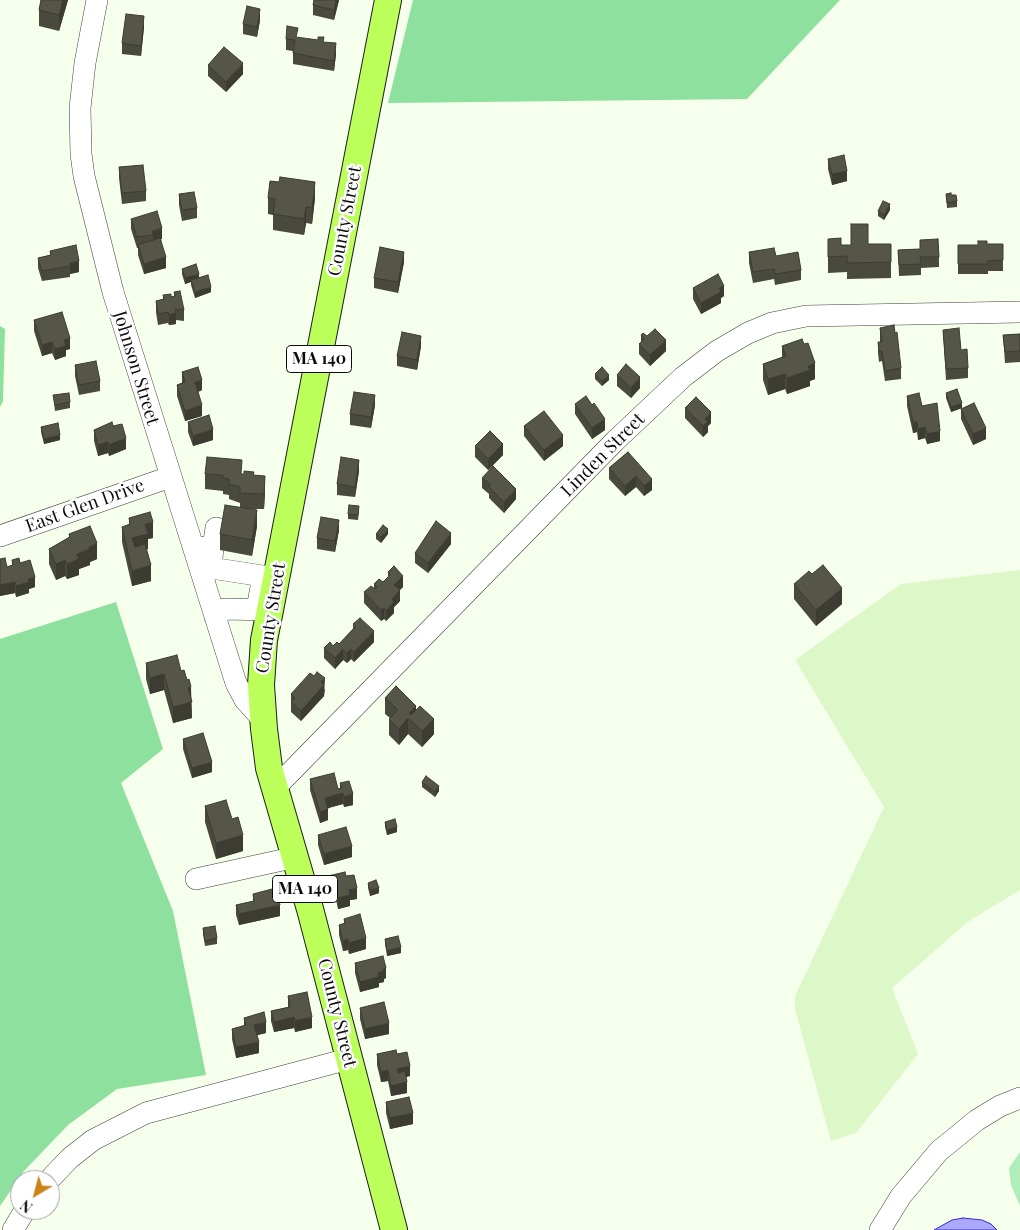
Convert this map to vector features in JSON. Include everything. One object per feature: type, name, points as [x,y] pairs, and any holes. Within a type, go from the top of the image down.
[{"type":"main road","name":"County Street","points":[[388,0],[264,610],[262,663],[263,720],[269,768],[296,857],[394,1230]]},
{"type":"street","name":"Johnson Street","points":[[96,0],[81,85],[80,154],[112,292],[192,546],[220,613],[236,683],[245,700],[263,720]]},
{"type":"street","name":"Linden Street","points":[[276,787],[620,436],[683,377],[717,351],[748,333],[772,323],[806,316],[1020,312]]},
{"type":"street","name":"East Glen Drive","points":[[0,536],[170,477]]},
{"type":"street","points":[[192,546],[214,538],[212,568],[263,576],[264,610],[220,613],[217,586],[219,570]]},
{"type":"street","points":[[196,880],[296,857]]},
{"type":"street","points":[[59,1170],[70,1158],[93,1140],[146,1113],[348,1059]]},
{"type":"street","points":[[880,1230],[905,1190],[939,1151],[976,1120],[1020,1098]]},
{"type":"green space","points":[[413,0],[840,0],[747,99],[388,103]]},
{"type":"green space","points":[[0,326],[5,329],[3,401],[0,407]]},
{"type":"green space","points":[[1020,570],[1020,890],[969,921],[892,988],[918,1054],[856,1133],[831,1141],[795,1009],[795,996],[884,807],[795,660],[901,584]]},
{"type":"green space","points":[[116,602],[163,749],[121,783],[173,911],[206,1075],[117,1089],[68,1125],[25,1170],[10,1170],[10,1191],[0,1206],[0,639]]},
{"type":"green space","points":[[1020,1152],[1020,1206],[1011,1185],[1009,1168]]},
{"type":"shaded area","points":[[963,1218],[982,1220],[991,1224],[997,1230],[934,1230],[952,1220]]},
{"type":"building","points":[[41,0],[63,0],[59,15],[39,10]]},
{"type":"building","points":[[314,0],[336,0],[334,10],[313,5]]},
{"type":"building","points":[[247,6],[260,9],[257,27],[243,24]]},
{"type":"building","points":[[126,14],[144,16],[141,46],[122,43]]},
{"type":"building","points":[[287,26],[298,28],[296,37],[318,40],[318,37],[324,37],[323,42],[336,43],[334,61],[293,53],[295,40],[286,39]]},
{"type":"building","points":[[224,47],[243,63],[226,82],[208,65]]},
{"type":"building","points":[[844,155],[847,171],[832,174],[828,159]]},
{"type":"building","points":[[143,165],[146,191],[122,193],[119,167]]},
{"type":"building","points":[[280,177],[315,182],[312,208],[306,207],[304,219],[273,214],[275,199],[268,198],[270,181],[279,182]]},
{"type":"building","points":[[194,192],[197,208],[182,210],[179,194]]},
{"type":"building","points":[[951,193],[951,195],[956,195],[957,201],[947,203],[946,194]]},
{"type":"building","points":[[883,201],[890,204],[884,215],[878,211]]},
{"type":"building","points":[[157,211],[162,228],[152,231],[153,235],[137,237],[131,219]]},
{"type":"building","points":[[851,224],[868,224],[868,244],[891,244],[891,262],[847,263],[847,256],[828,257],[828,239],[841,238],[841,245],[851,245]]},
{"type":"building","points":[[160,238],[166,257],[144,264],[138,245]]},
{"type":"building","points":[[938,239],[939,257],[920,257],[921,264],[899,265],[898,250],[920,249],[920,240]]},
{"type":"building","points":[[978,241],[987,241],[987,244],[1003,244],[1003,260],[988,261],[988,264],[958,264],[958,245],[978,245]]},
{"type":"building","points":[[76,245],[79,261],[70,263],[70,266],[42,271],[38,258],[51,255],[50,251]]},
{"type":"building","points":[[380,247],[404,252],[398,282],[374,278]]},
{"type":"building","points":[[774,248],[776,256],[798,252],[801,270],[775,274],[774,269],[753,272],[749,252]]},
{"type":"building","points":[[196,264],[199,274],[185,278],[182,269]]},
{"type":"building","points":[[718,274],[724,286],[719,288],[721,292],[701,303],[693,288]]},
{"type":"building","points":[[208,275],[211,287],[195,292],[191,280]]},
{"type":"building","points":[[180,291],[184,310],[175,309],[176,313],[169,315],[168,312],[158,314],[156,301],[164,299],[163,295],[171,294],[171,297],[175,296],[174,292]]},
{"type":"building","points":[[62,312],[70,338],[64,340],[66,346],[55,349],[52,342],[42,345],[34,320]]},
{"type":"building","points":[[894,325],[895,333],[897,332],[901,368],[885,371],[882,351],[879,351],[878,342],[882,342],[880,328]]},
{"type":"building","points":[[959,328],[961,350],[967,349],[968,368],[946,369],[943,330]]},
{"type":"building","points":[[655,329],[666,340],[650,355],[639,344],[644,339],[641,335],[643,333],[647,336]]},
{"type":"building","points":[[402,332],[421,336],[417,360],[397,356]]},
{"type":"building","points":[[1020,334],[1020,351],[1005,352],[1003,335]]},
{"type":"building","points":[[802,339],[804,344],[808,343],[815,363],[808,366],[810,370],[787,378],[785,374],[768,379],[763,364],[786,356],[782,346]]},
{"type":"building","points":[[96,361],[100,381],[79,385],[75,365]]},
{"type":"building","points":[[626,364],[640,377],[631,388],[617,375]]},
{"type":"building","points":[[198,367],[202,380],[195,382],[202,405],[185,411],[177,385],[185,382],[182,372]]},
{"type":"building","points":[[602,367],[609,375],[602,381],[595,374]]},
{"type":"building","points":[[957,389],[962,403],[951,407],[946,393]]},
{"type":"building","points":[[354,392],[375,395],[371,417],[350,414]]},
{"type":"building","points":[[69,393],[70,402],[55,405],[53,395]]},
{"type":"building","points":[[919,393],[922,406],[937,403],[940,431],[927,434],[925,427],[918,429],[917,422],[913,422],[907,396]]},
{"type":"building","points":[[586,396],[592,405],[594,403],[605,419],[592,428],[575,404]]},
{"type":"building","points":[[696,397],[711,412],[705,419],[708,422],[703,426],[685,408]]},
{"type":"building","points":[[974,403],[986,428],[973,434],[961,409]]},
{"type":"building","points":[[544,411],[563,435],[544,450],[524,426]]},
{"type":"building","points":[[209,415],[213,429],[193,436],[188,422]]},
{"type":"building","points":[[112,422],[113,426],[122,424],[126,438],[109,445],[108,442],[98,445],[94,430]]},
{"type":"building","points":[[58,423],[60,435],[44,439],[41,427]]},
{"type":"building","points":[[490,431],[503,444],[488,459],[475,446]]},
{"type":"building","points":[[628,452],[652,479],[644,486],[636,476],[625,486],[609,468]]},
{"type":"building","points":[[207,457],[242,460],[241,474],[244,474],[244,471],[254,472],[253,475],[265,476],[264,494],[240,493],[240,487],[229,484],[229,479],[223,478],[223,475],[205,474]]},
{"type":"building","points":[[341,457],[359,460],[355,487],[337,484]]},
{"type":"building","points":[[493,466],[516,489],[504,502],[489,487],[491,485],[482,478]]},
{"type":"building","points":[[225,505],[257,510],[252,540],[220,534]]},
{"type":"building","points":[[349,505],[359,506],[358,515],[348,514]]},
{"type":"building","points":[[150,512],[153,522],[145,524],[148,534],[132,538],[135,547],[145,544],[151,565],[132,571],[122,527],[130,524],[129,518]]},
{"type":"building","points":[[321,517],[339,520],[335,541],[317,538]]},
{"type":"building","points":[[436,521],[451,533],[428,563],[415,553]]},
{"type":"building","points":[[383,525],[388,529],[381,537],[376,534]]},
{"type":"building","points":[[90,526],[97,543],[89,547],[90,549],[77,554],[79,559],[67,564],[65,560],[56,564],[49,549],[70,537],[69,534]]},
{"type":"building","points":[[5,558],[7,567],[13,565],[12,560],[19,558],[20,563],[30,560],[35,577],[28,579],[29,582],[16,586],[15,582],[0,585],[0,559]]},
{"type":"building","points":[[823,565],[842,588],[816,610],[794,584],[809,571],[812,574]]},
{"type":"building","points":[[394,566],[403,576],[394,585],[400,590],[392,599],[394,602],[386,611],[384,608],[381,610],[364,592],[371,586],[375,589],[377,587],[374,584],[379,579],[383,582],[390,575],[388,572]]},
{"type":"building","points":[[360,618],[374,631],[354,652],[351,649],[347,653],[343,649],[335,658],[324,648],[330,642],[333,646],[337,642],[339,644],[356,626],[353,624]]},
{"type":"building","points":[[177,655],[181,671],[184,670],[187,680],[189,679],[191,687],[188,688],[192,702],[173,707],[164,674],[150,678],[146,663]]},
{"type":"building","points":[[317,672],[325,678],[321,682],[324,685],[301,711],[291,702],[295,698],[291,694],[310,673],[314,676]]},
{"type":"building","points":[[396,686],[416,706],[409,713],[411,715],[420,706],[434,719],[422,731],[408,718],[399,729],[389,719],[398,710],[385,698]]},
{"type":"building","points":[[203,733],[212,762],[192,768],[183,739]]},
{"type":"building","points":[[334,773],[338,789],[342,788],[340,783],[349,781],[353,794],[344,797],[343,793],[325,798],[328,809],[320,812],[310,779]]},
{"type":"building","points":[[426,776],[439,786],[435,792],[422,782]]},
{"type":"building","points":[[226,800],[232,819],[238,817],[243,835],[216,843],[205,806]]},
{"type":"building","points":[[395,819],[397,827],[387,830],[385,822]]},
{"type":"building","points":[[346,827],[352,846],[324,854],[318,835]]},
{"type":"building","points":[[345,872],[346,876],[354,875],[357,888],[349,890],[350,895],[338,898],[335,885],[330,886],[328,876]]},
{"type":"building","points":[[376,880],[379,888],[370,890],[368,883]]},
{"type":"building","points":[[276,888],[280,905],[239,914],[236,905],[254,901],[253,894]]},
{"type":"building","points":[[360,914],[366,938],[349,943],[348,939],[343,941],[339,925],[345,923],[344,919]]},
{"type":"building","points":[[215,926],[217,938],[205,941],[203,928]]},
{"type":"building","points":[[398,936],[401,947],[387,951],[385,939]]},
{"type":"building","points":[[383,956],[386,968],[378,973],[379,977],[360,982],[355,963]]},
{"type":"building","points":[[307,992],[312,1017],[295,1021],[294,1017],[274,1022],[271,1011],[290,1007],[288,996]]},
{"type":"building","points":[[384,1002],[389,1023],[365,1029],[360,1008]]},
{"type":"building","points":[[264,1012],[266,1022],[254,1025],[259,1042],[236,1047],[232,1029],[246,1025],[244,1018]]},
{"type":"building","points":[[396,1050],[397,1054],[407,1052],[410,1066],[397,1069],[398,1073],[405,1071],[407,1082],[391,1086],[388,1070],[381,1072],[377,1054]]},
{"type":"building","points":[[409,1097],[413,1113],[390,1118],[386,1102]]}]
